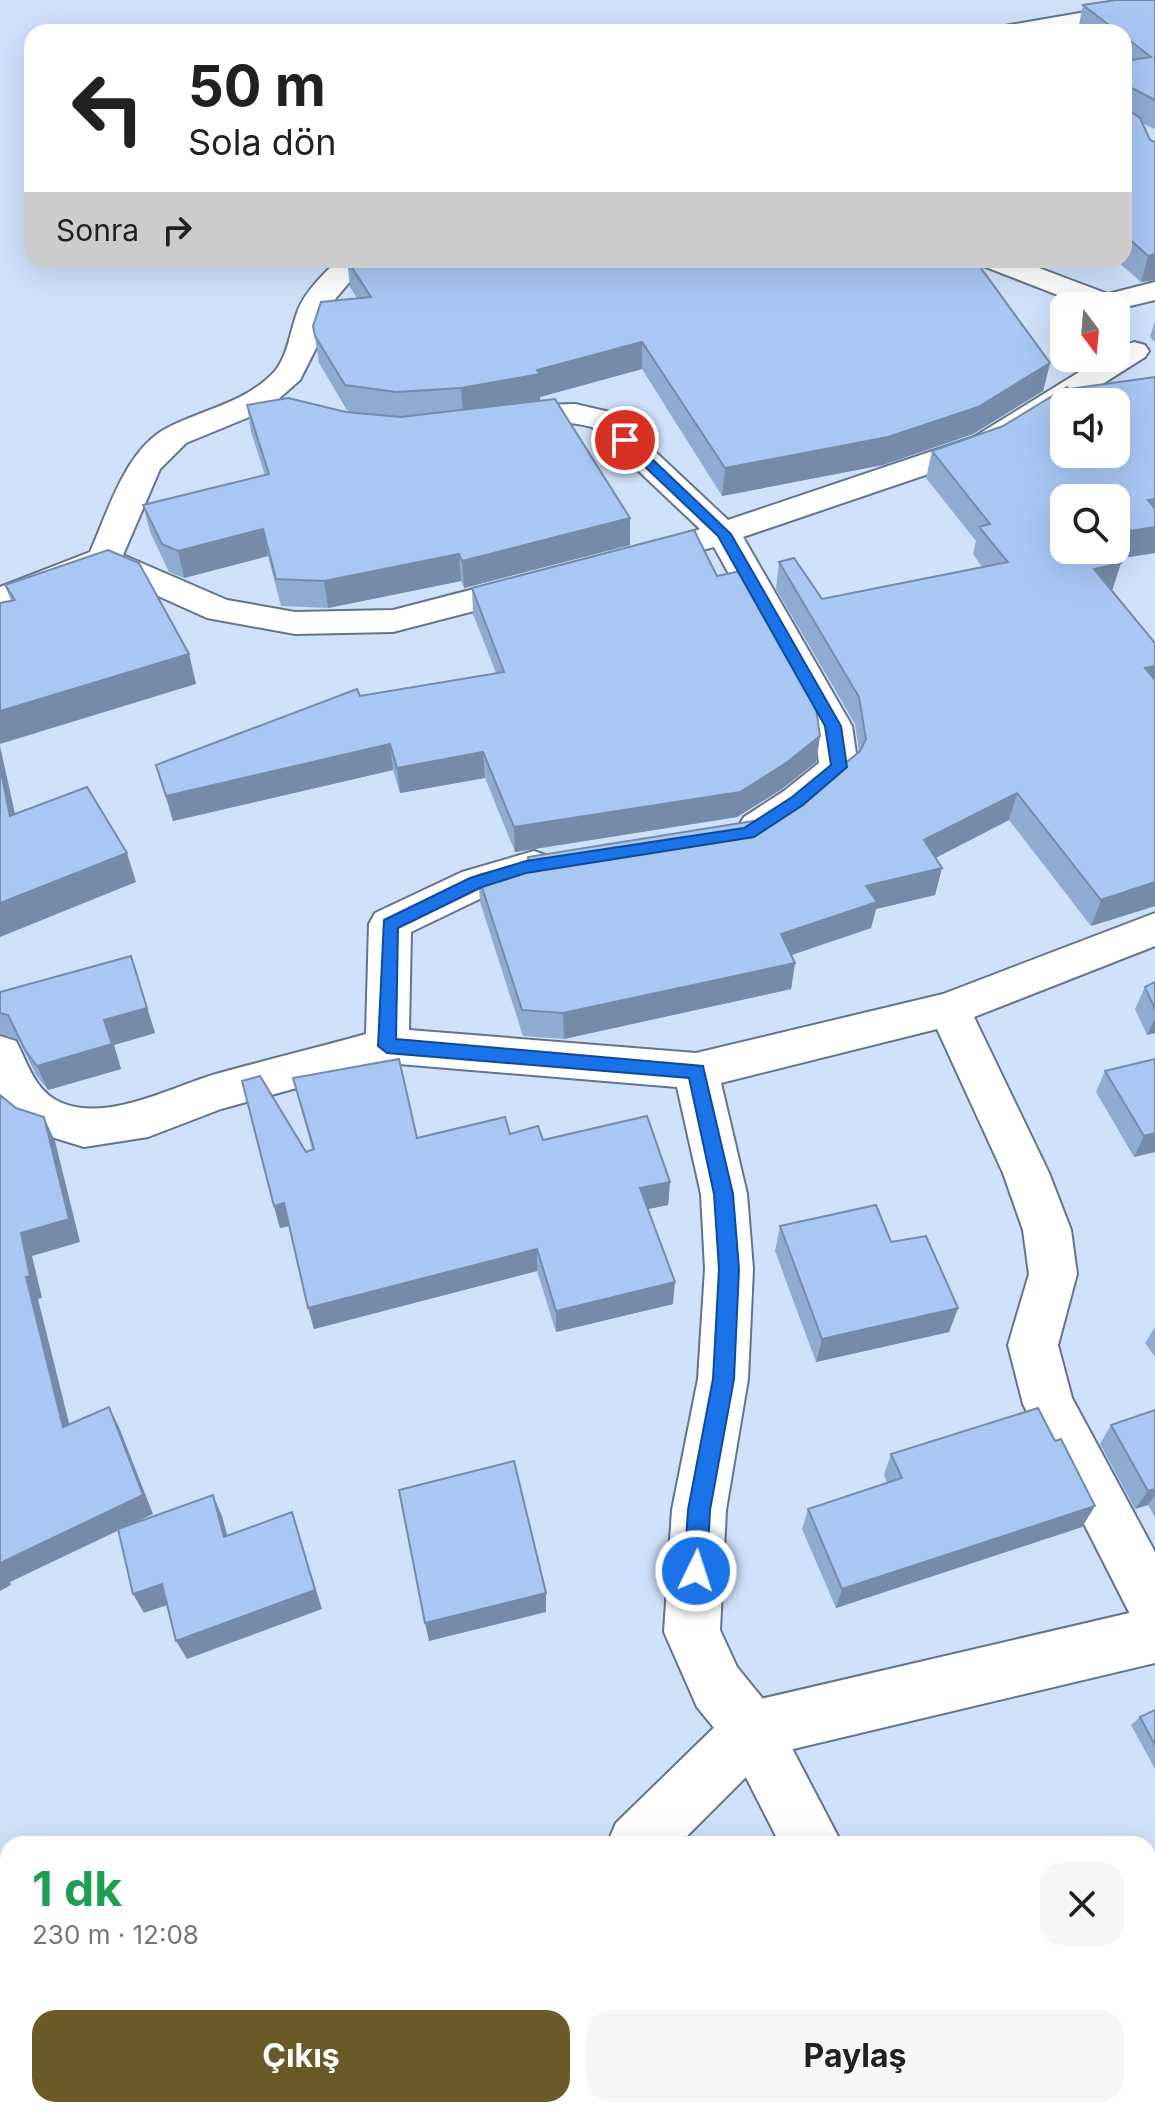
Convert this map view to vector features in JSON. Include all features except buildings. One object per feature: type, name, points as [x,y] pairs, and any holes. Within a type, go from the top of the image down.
[{"type":"street","points":[[1051,24],[1155,3]]},
{"type":"street","points":[[0,599],[104,559],[146,465],[175,436],[255,403],[289,374],[304,342],[312,310],[346,268]]},
{"type":"street","points":[[1014,268],[1076,292]]},
{"type":"street","points":[[1130,300],[1155,291]]},
{"type":"street","points":[[663,550],[724,534],[985,444],[1144,358],[1136,328],[1130,322]]},
{"type":"street","points":[[255,403],[296,413]]},
{"type":"street","points":[[478,425],[537,414],[575,413],[603,420],[724,534],[833,726],[839,767],[785,809],[748,833],[733,836]]},
{"type":"street","points":[[104,559],[219,610],[295,623],[393,621],[558,578]]},
{"type":"street","points":[[387,1046],[390,924],[476,883],[526,867],[570,860]]},
{"type":"street","points":[[0,1053],[8,1076],[23,1099],[45,1117],[84,1128],[148,1118],[214,1093],[387,1046],[696,1071],[949,1009],[1155,929]]},
{"type":"street","points":[[949,1009],[1026,1173],[1047,1230],[1053,1274],[1033,1345],[1048,1404],[1155,1607]]},
{"type":"street","points":[[696,1071],[724,1194],[729,1269],[723,1379],[699,1510],[692,1632],[717,1687],[752,1730],[808,1836]]},
{"type":"street","points":[[645,1836],[752,1730],[1155,1635]]},
{"type":"route","points":[[625,440],[724,534],[833,726],[839,767],[798,801],[748,833],[526,867],[476,883],[390,924],[387,1046],[696,1071],[724,1194],[729,1269],[723,1379],[699,1510],[696,1571]]}]
